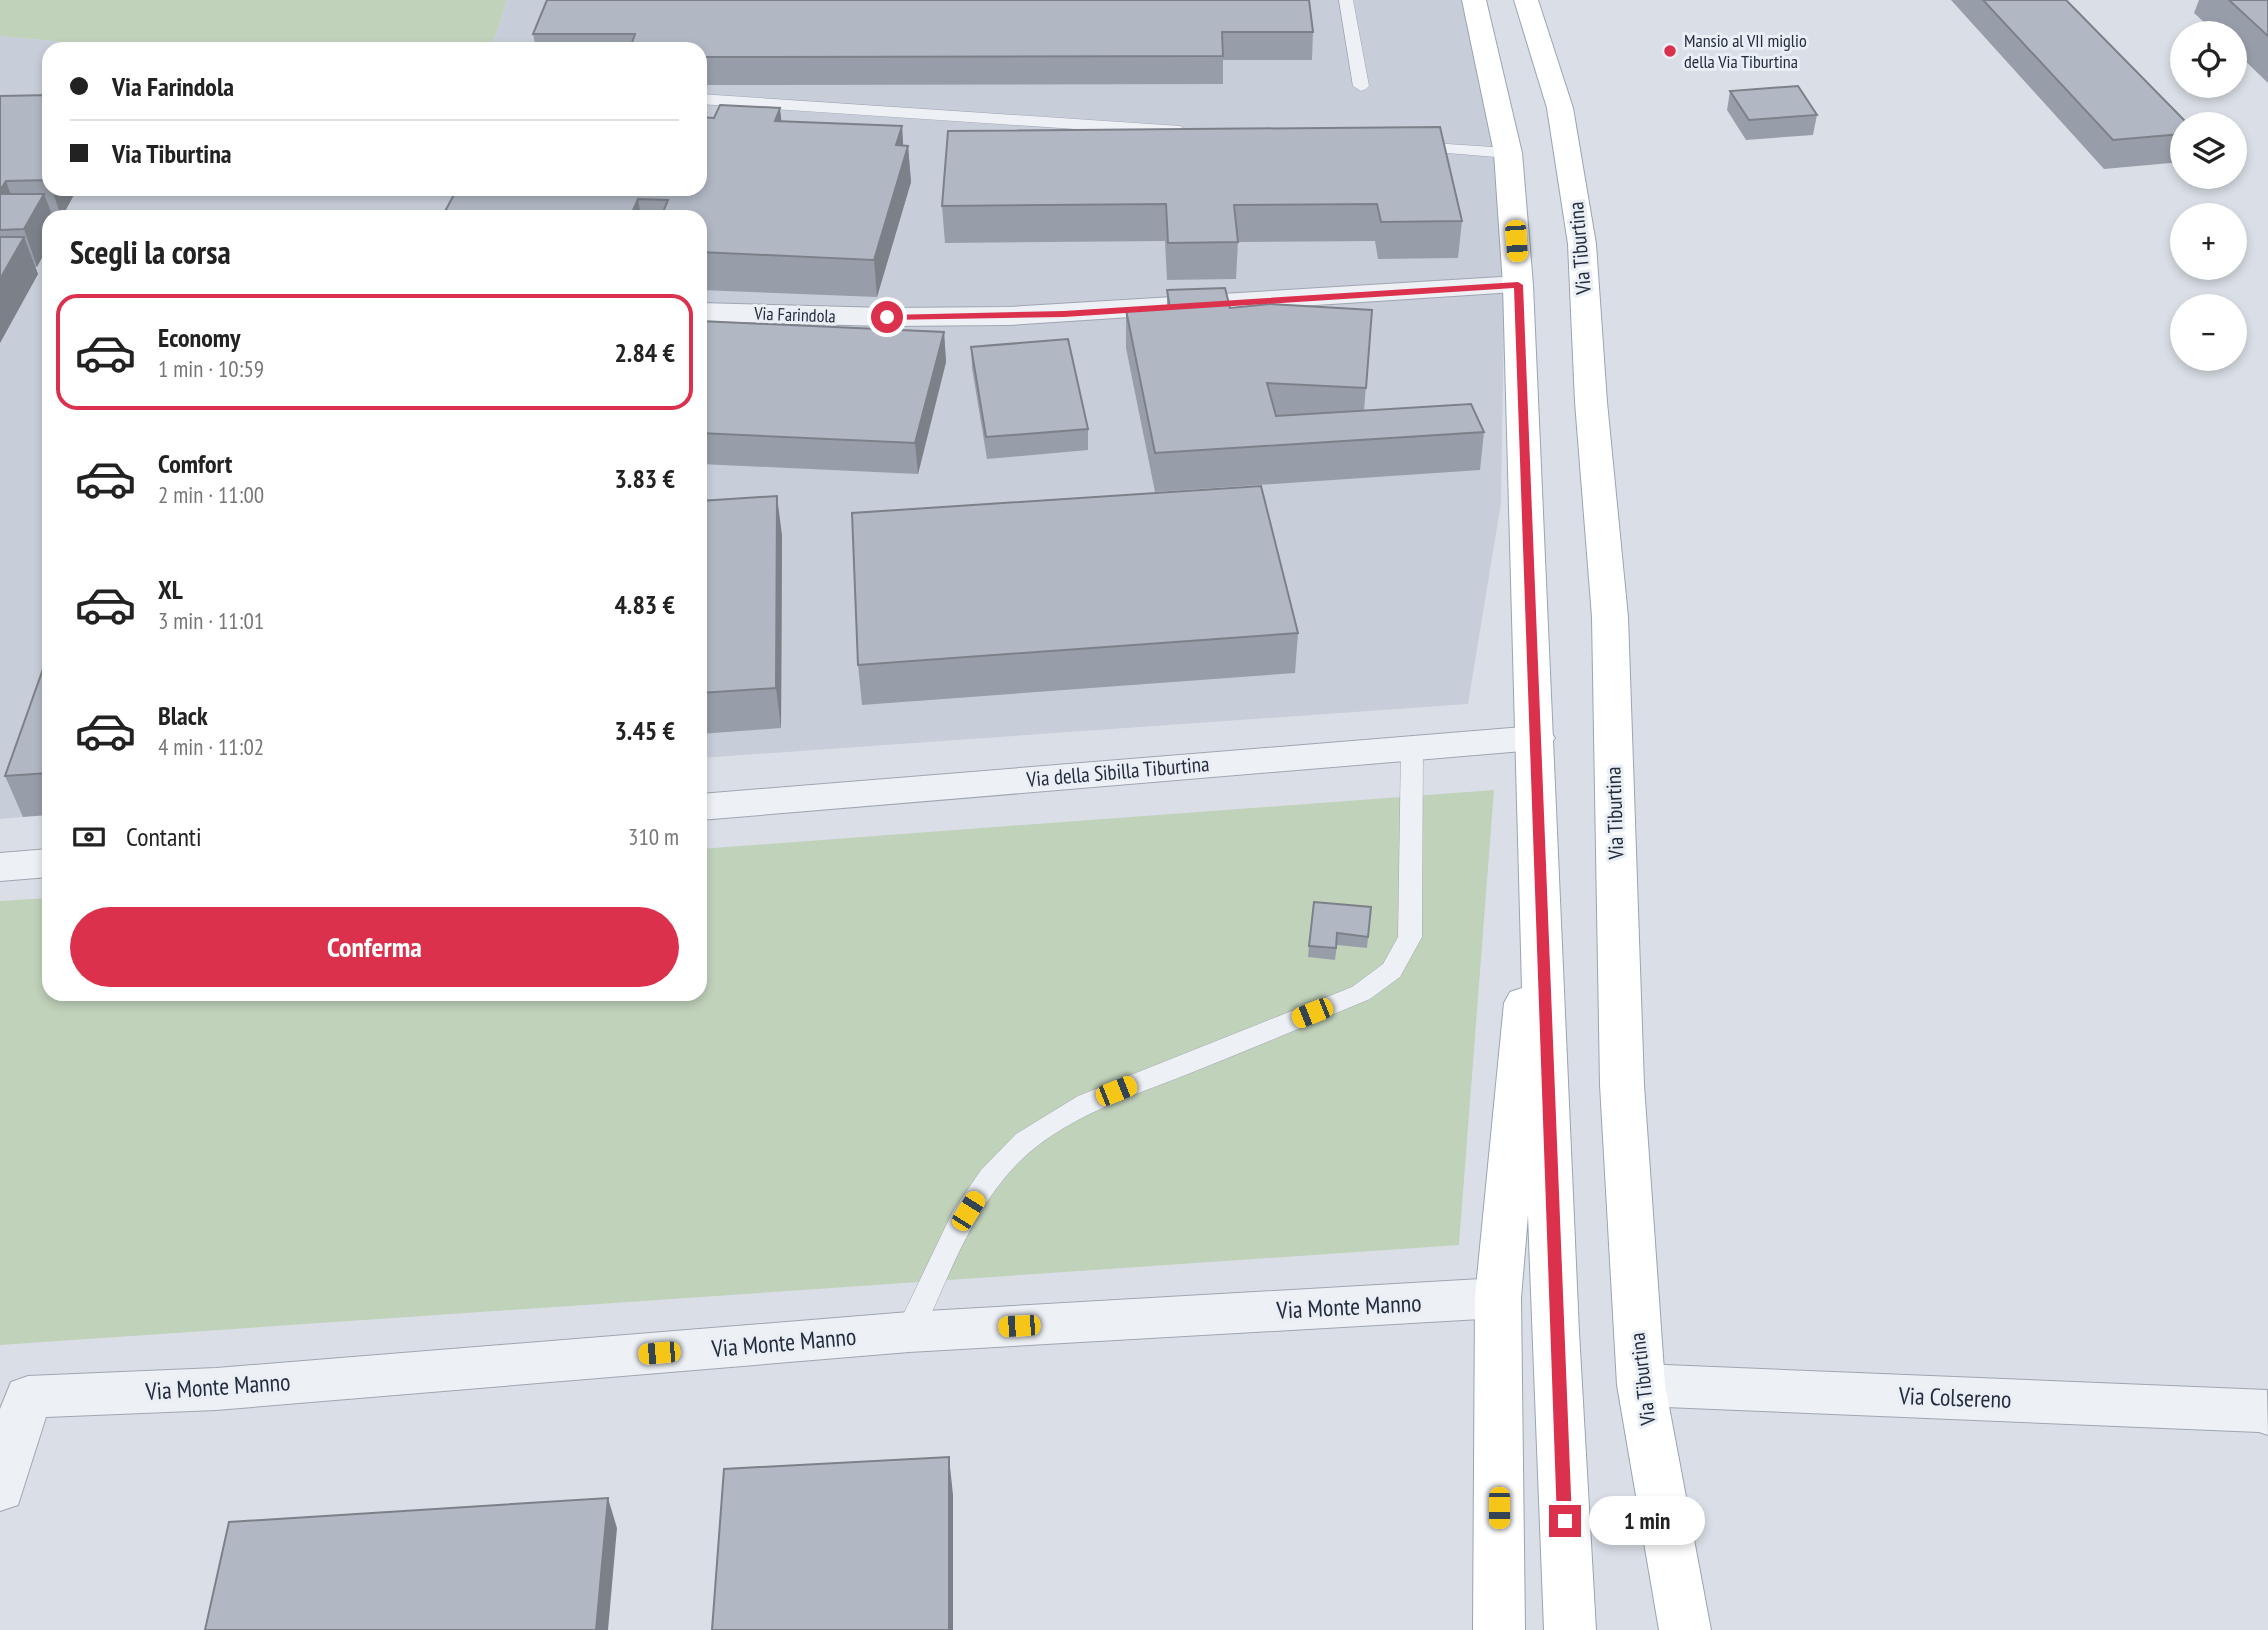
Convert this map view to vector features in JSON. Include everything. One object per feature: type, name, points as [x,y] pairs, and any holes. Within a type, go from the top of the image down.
[{"type":"main road","points":[[1474,0],[1508,153],[1518,285],[1540,830],[1555,1332],[1570,1630]]},
{"type":"main road","name":"Via Tiburtina","points":[[1526,0],[1560,108],[1582,244],[1591,402],[1609,617],[1622,1085],[1641,1385],[1685,1630]]},
{"type":"main road","points":[[1499,1630],[1498,1298],[1540,830]]},
{"type":"street","name":"Via Farindola","points":[[707,312],[887,317],[1009,316],[1518,285]]},
{"type":"street","name":"Via della Sibilla Tiburtina","points":[[707,806],[1412,746],[1536,738]]},
{"type":"street","points":[[0,867],[42,864]]},
{"type":"street","name":"Via Monte Manno","points":[[0,1489],[27,1397],[216,1389],[909,1332],[1498,1298]]},
{"type":"street","name":"Via Colsereno","points":[[1641,1385],[2267,1411],[2268,1414]]},
{"type":"lane","points":[[1346,0],[1361,86]]},
{"type":"lane","points":[[707,99],[1200,133]]},
{"type":"lane","points":[[1407,146],[1508,153]]},
{"type":"lane","points":[[909,1332],[953,1236],[981,1191],[1009,1156],[1041,1129],[1092,1101],[1361,993],[1388,976],[1404,953],[1410,937],[1412,746]]},
{"type":"shaded area","points":[[507,0],[1463,0],[1506,196],[1501,503],[1468,704],[707,758],[707,210],[42,210],[42,805],[27,806],[23,817],[0,819],[0,36],[64,42],[42,42],[42,196],[707,196],[707,42],[493,42]]},
{"type":"green space","points":[[0,0],[507,0],[493,42],[64,42],[0,36]]},
{"type":"green space","points":[[1494,790],[1459,1245],[0,1345],[0,901],[42,898],[42,1001],[707,1001],[707,848]]},
{"type":"building","points":[[547,0],[1309,0],[1313,32],[1222,32],[1223,56],[707,57],[707,42],[632,42],[635,34],[533,34]]},
{"type":"building","points":[[1983,0],[2066,0],[2176,112],[2170,112],[2170,135],[2113,140]]},
{"type":"building","points":[[2229,0],[2268,0],[2268,36]]},
{"type":"building","points":[[1798,86],[1817,115],[1749,120],[1730,91]]},
{"type":"building","points":[[42,95],[42,180],[6,181],[0,190],[0,96]]},
{"type":"building","points":[[720,105],[780,108],[775,121],[902,126],[896,145],[908,146],[874,260],[707,252],[707,210],[664,210],[668,200],[638,199],[633,210],[446,210],[453,196],[707,196],[707,118],[714,118]]},
{"type":"building","points":[[1440,127],[1462,221],[1381,222],[1377,204],[1234,205],[1238,242],[1168,243],[1166,204],[942,206],[948,131]]},
{"type":"building","points":[[0,194],[42,194],[24,229],[0,230]]},
{"type":"building","points":[[0,237],[24,237],[0,279]]},
{"type":"building","points":[[1225,288],[1230,308],[1270,304],[1372,310],[1366,388],[1267,383],[1276,416],[1471,404],[1484,432],[1155,453],[1126,310],[1170,308],[1167,290]]},
{"type":"building","points":[[707,321],[944,332],[915,443],[707,433]]},
{"type":"building","points":[[1068,339],[1088,429],[986,437],[971,347]]},
{"type":"building","points":[[1261,486],[1298,633],[858,665],[852,513]]},
{"type":"building","points":[[777,496],[776,688],[707,693],[707,501]]},
{"type":"building","points":[[42,672],[42,773],[5,776]]},
{"type":"building","points":[[1314,902],[1371,907],[1368,937],[1337,933],[1336,948],[1309,946]]},
{"type":"building","points":[[949,1457],[949,1630],[712,1630],[724,1469]]},
{"type":"building","points":[[608,1498],[596,1630],[205,1630],[229,1522]]},
{"type":"place","name":"Mansio al VII miglio della Via Tiburtina","points":[[1670,51]]},
{"type":"route","points":[[887,317],[1064,314],[1518,285],[1540,830],[1555,1332],[1565,1521]]}]
